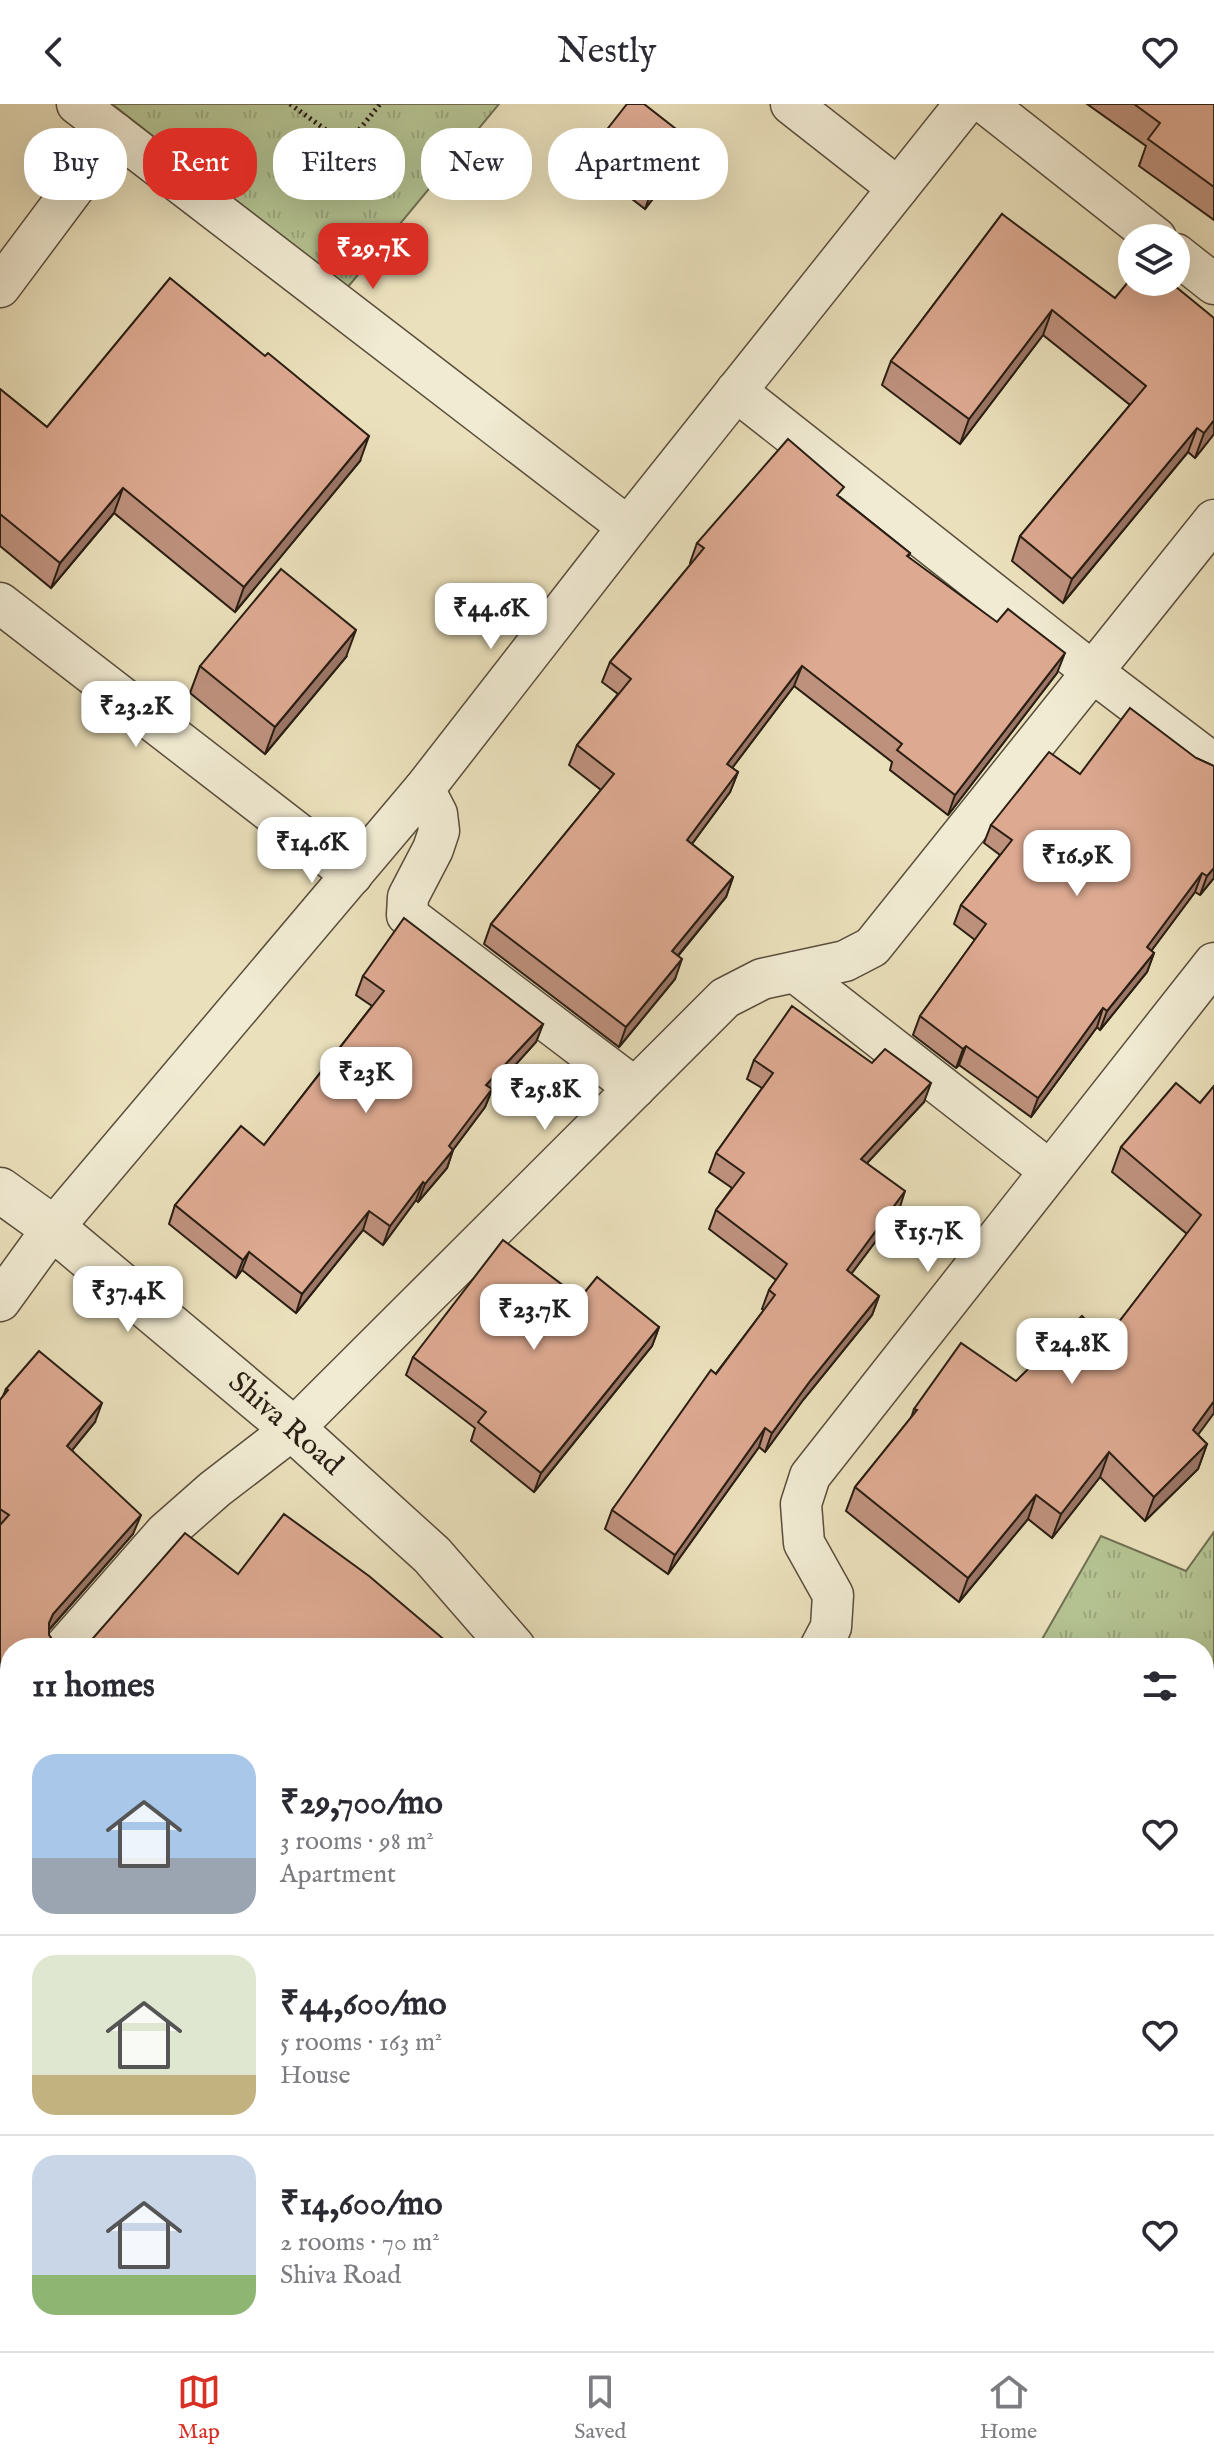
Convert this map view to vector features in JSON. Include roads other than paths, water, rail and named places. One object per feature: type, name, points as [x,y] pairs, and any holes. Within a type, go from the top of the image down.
[{"type":"street","points":[[77,104],[108,128]]},
{"type":"street","points":[[791,104],[898,188]]},
{"type":"street","points":[[0,1301],[53,1228],[424,789],[965,104]]},
{"type":"street","points":[[986,104],[1138,224]]},
{"type":"street","points":[[127,142],[628,527]]},
{"type":"street","points":[[0,287],[65,200]]},
{"type":"street","points":[[1190,265],[1214,284]]},
{"type":"street","points":[[736,391],[1214,764]]},
{"type":"street","points":[[73,1638],[165,1533],[215,1489],[293,1429],[725,998],[762,979],[845,961],[872,947],[1214,520]]},
{"type":"street","points":[[0,603],[352,875]]},
{"type":"street","points":[[424,789],[437,814],[439,831],[408,897],[407,915],[635,1088]]},
{"type":"street","points":[[825,1638],[831,1627],[833,1595],[804,1543],[801,1504],[810,1476],[1214,963]]},
{"type":"street","points":[[795,972],[1050,1171]]},
{"type":"street","name":"Shiva Road","points":[[0,1190],[53,1228],[293,1429],[432,1555],[504,1638]]}]
